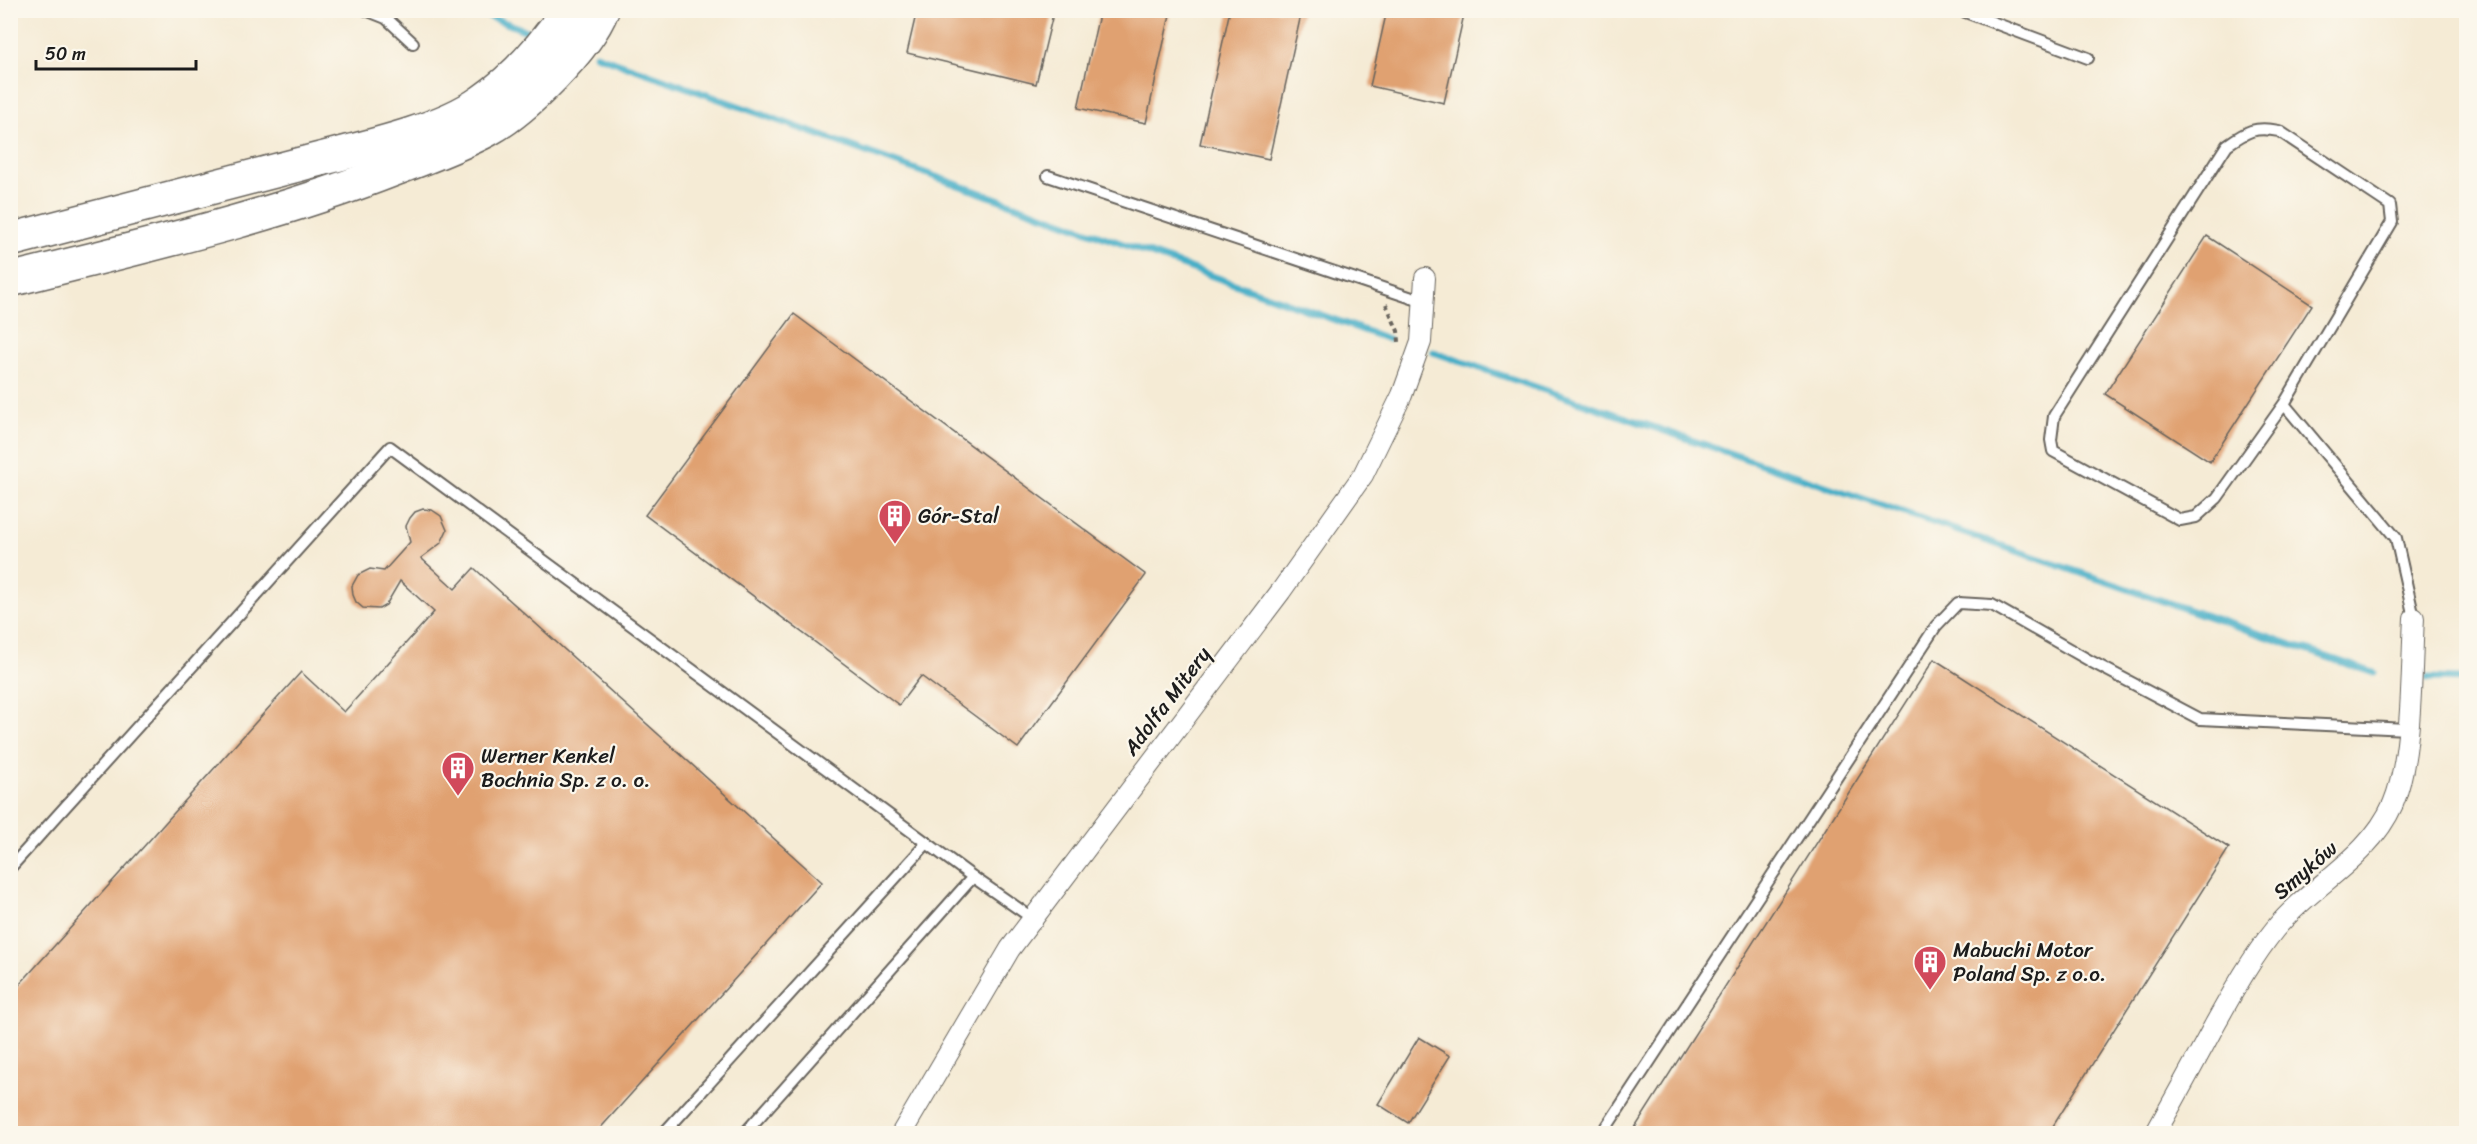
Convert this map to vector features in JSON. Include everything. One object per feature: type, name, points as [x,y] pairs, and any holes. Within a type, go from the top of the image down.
[{"type":"highway","points":[[10,240],[432,127],[480,103],[519,71],[549,39],[568,10]]},
{"type":"highway","points":[[10,280],[271,213],[441,151],[489,129],[526,103],[571,56],[602,10]]},
{"type":"street","name":"Adolfa Mitery","points":[[901,1134],[987,984],[1032,918],[1281,591],[1363,475],[1384,436],[1406,384],[1420,342],[1425,278]]},
{"type":"street","name":"Smyków","points":[[2155,1134],[2241,977],[2259,950],[2296,908],[2359,854],[2382,824],[2393,803],[2400,781],[2407,729],[2414,618]]},
{"type":"lane","points":[[366,10],[386,18],[413,43]]},
{"type":"lane","points":[[1960,10],[2088,58]]},
{"type":"lane","points":[[2264,128],[2279,131],[2390,205],[2392,222],[2283,404],[2217,498],[2196,517],[2180,520],[2053,451],[2051,440],[2054,416],[2227,145],[2246,131],[2264,128]]},
{"type":"lane","points":[[1048,176],[1424,303]]},
{"type":"lane","points":[[2283,404],[2396,538],[2414,618]]},
{"type":"lane","points":[[10,868],[390,447],[973,877],[1032,918]]},
{"type":"lane","points":[[1602,1134],[1936,626],[1958,603],[1992,605],[2092,662],[2200,719],[2407,729]]},
{"type":"lane","points":[[663,1134],[927,843]]},
{"type":"lane","points":[[744,1134],[973,877]]},
{"type":"building","points":[[917,10],[1054,10],[1036,84],[907,53]]},
{"type":"building","points":[[1100,10],[1171,10],[1146,123],[1078,108]]},
{"type":"building","points":[[1230,10],[1302,10],[1269,159],[1200,144]]},
{"type":"building","points":[[1387,10],[1465,10],[1444,103],[1370,86]]},
{"type":"building","points":[[2207,236],[2312,305],[2210,462],[2105,394]]},
{"type":"building","name":"Gór-Stal","points":[[794,314],[1146,575],[1018,748],[921,676],[899,705],[645,515]]},
{"type":"building","name":"Werner Kenkel Bochnia Sp. z o. o.","points":[[423,509],[432,510],[441,516],[447,530],[441,543],[421,558],[455,589],[474,568],[822,882],[595,1134],[10,1134],[10,995],[301,672],[344,712],[434,612],[400,581],[386,605],[379,609],[363,608],[356,602],[352,586],[358,575],[370,569],[384,571],[410,542],[406,526],[415,512]]},
{"type":"building","name":"Mabuchi Motor Poland Sp. z o.o.","points":[[1934,659],[2229,848],[2048,1134],[1631,1134]]},
{"type":"building","points":[[1419,1037],[1450,1056],[1408,1123],[1378,1104]]},
{"type":"waterway","points":[[473,10],[529,32]]},
{"type":"waterway","points":[[596,55],[1388,339]]},
{"type":"waterway","points":[[1433,352],[2374,673]]},
{"type":"waterway","points":[[2428,678],[2466,679]]},
{"type":"place","name":"Gór-Stal","points":[[895,545]]},
{"type":"place","name":"Werner Kenkel Bochnia Sp. z o. o.","points":[[458,797]]},
{"type":"place","name":"Mabuchi Motor Poland Sp. z o.o.","points":[[1930,991]]}]
